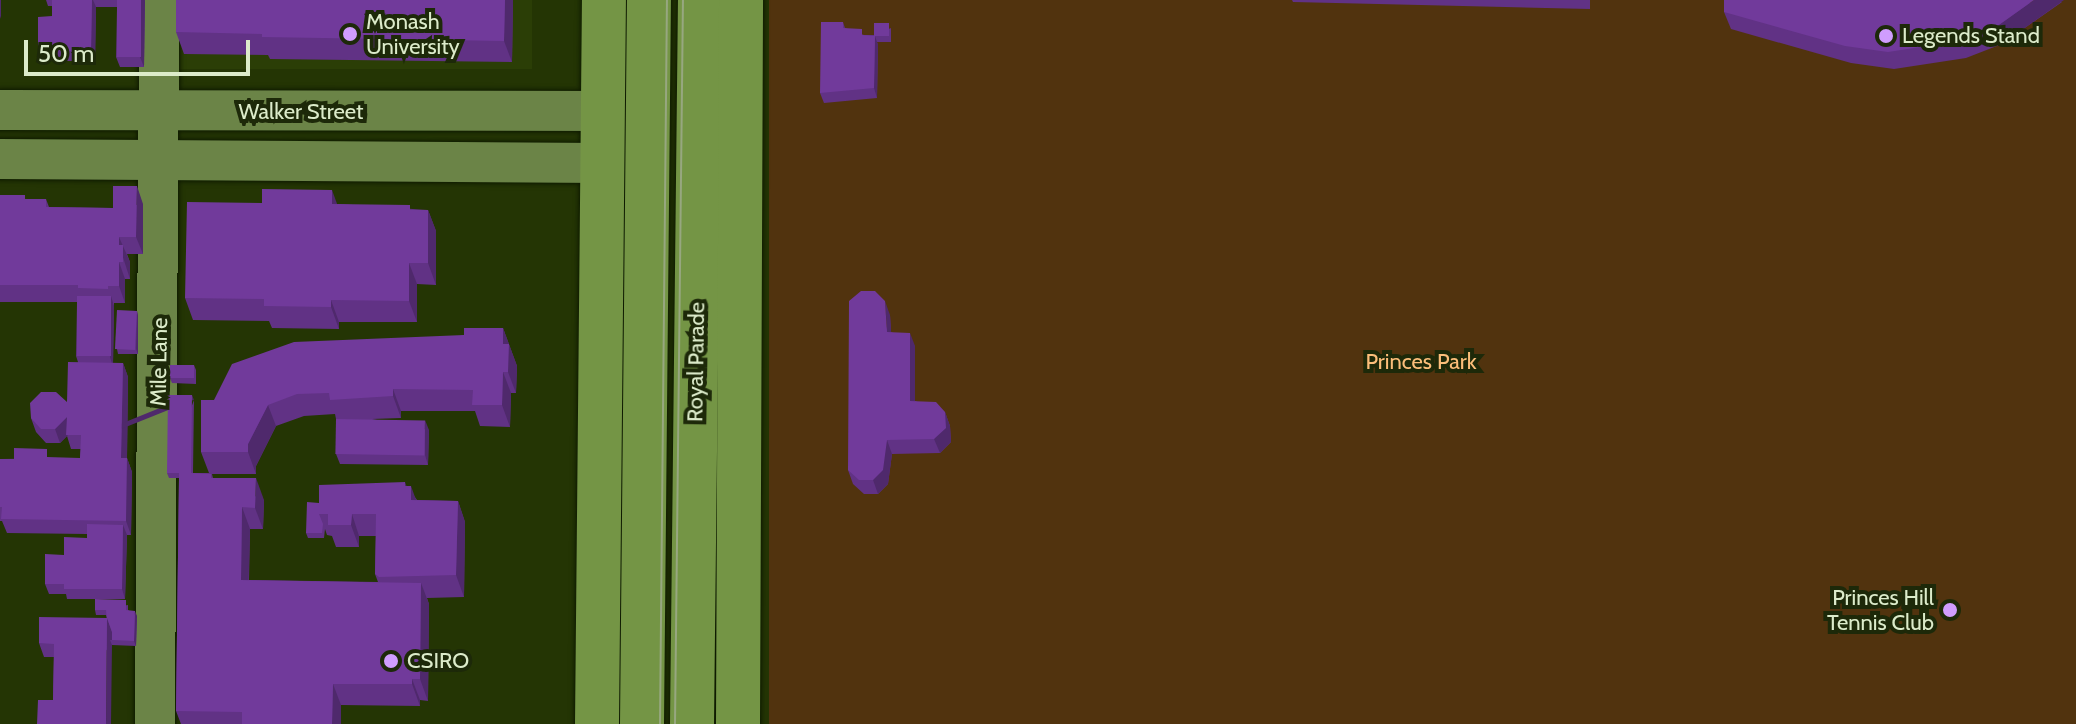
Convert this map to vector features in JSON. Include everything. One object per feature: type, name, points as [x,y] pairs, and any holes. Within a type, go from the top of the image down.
[{"type":"highway","points":[[597,724],[604,0]]},
{"type":"highway","points":[[642,724],[649,0]]},
{"type":"highway","name":"Royal Parade","points":[[700,0],[718,146],[740,562],[738,724]]},
{"type":"highway","name":"Royal Parade","points":[[692,724],[694,560],[718,146],[741,0]]},
{"type":"highway","points":[[603,111],[647,140],[718,146]]},
{"type":"highway","points":[[602,163],[647,140]]},
{"type":"highway","points":[[694,560],[740,562]]},
{"type":"street","name":"Mile Lane","points":[[155,724],[159,0]]},
{"type":"street","name":"Walker Street","points":[[0,110],[603,111]]},
{"type":"street","points":[[508,163],[509,112]]},
{"type":"street","points":[[0,159],[602,163]]},
{"type":"shaded area","name":"Monash University","points":[[169,0],[532,0],[532,69],[169,69]]},
{"type":"green space","name":"Princes Park","points":[[769,0],[2076,0],[2076,724],[769,724]]},
{"type":"building","points":[[52,0],[92,0],[91,51],[38,51],[38,17],[52,16]]},
{"type":"building","points":[[117,0],[141,0],[141,57],[117,57]]},
{"type":"building","points":[[176,0],[505,0],[504,41],[262,37],[262,34],[176,32]]},
{"type":"building","name":"Legends Stand","points":[[1724,0],[2034,0],[1996,27],[1960,41],[1888,52],[1845,46],[1724,12]]},
{"type":"building","points":[[821,22],[843,22],[843,28],[862,29],[862,35],[875,36],[874,88],[820,93]]},
{"type":"building","points":[[874,23],[889,23],[889,36],[874,36]]},
{"type":"building","points":[[113,186],[137,186],[136,237],[119,237],[119,245],[123,245],[123,262],[119,262],[119,286],[108,286],[108,289],[78,288],[78,285],[0,285],[0,195],[46,199],[46,207],[113,208]]},
{"type":"building","points":[[262,189],[332,190],[332,204],[410,205],[410,210],[428,210],[428,263],[409,263],[409,301],[331,300],[331,307],[264,306],[264,299],[185,298],[187,202],[262,203]]},
{"type":"building","points":[[861,291],[875,291],[885,301],[887,332],[910,333],[910,401],[936,402],[945,412],[946,428],[934,439],[887,440],[883,470],[873,480],[859,480],[848,470],[849,301]]},
{"type":"building","points":[[77,296],[111,296],[111,356],[77,356]]},
{"type":"building","points":[[117,310],[137,311],[135,350],[115,349]]},
{"type":"building","points":[[464,328],[503,328],[503,344],[509,344],[508,372],[503,372],[502,405],[472,405],[473,390],[393,389],[393,396],[330,400],[329,393],[297,394],[268,405],[248,444],[248,452],[201,452],[201,400],[214,400],[232,364],[294,342],[464,335]]},
{"type":"building","points":[[68,362],[123,363],[121,458],[127,458],[126,521],[1,519],[0,459],[14,459],[14,448],[47,449],[47,457],[80,458],[81,435],[66,435],[67,417],[55,429],[41,429],[31,418],[30,403],[41,392],[56,392],[67,402]]},
{"type":"building","points":[[170,365],[194,365],[194,378],[170,378]]},
{"type":"building","points":[[168,395],[192,395],[191,473],[211,474],[211,478],[179,478],[179,473],[167,473]]},
{"type":"building","points":[[336,419],[425,421],[424,456],[335,454]]},
{"type":"building","points":[[179,478],[256,478],[255,508],[242,507],[241,580],[421,583],[420,679],[412,679],[412,684],[333,684],[332,724],[242,724],[242,712],[176,711]]},
{"type":"building","points":[[405,482],[405,486],[411,486],[411,500],[458,501],[456,575],[379,577],[375,574],[376,514],[352,514],[351,525],[328,525],[328,514],[319,514],[319,485]]},
{"type":"building","points":[[307,502],[319,503],[322,533],[306,533]]},
{"type":"building","points":[[87,524],[123,525],[122,589],[64,589],[64,584],[45,584],[45,554],[64,555],[64,537],[87,538]]},
{"type":"building","points":[[95,599],[126,600],[126,610],[135,611],[134,641],[112,640],[106,610],[95,610]]},
{"type":"building","points":[[39,617],[107,618],[106,724],[37,724],[38,700],[53,700],[54,644],[39,643]]},
{"type":"tram line","points":[[660,724],[667,0]]},
{"type":"tram line","points":[[675,724],[683,0]]},
{"type":"place","name":"Monash University","points":[[350,34]]},
{"type":"place","name":"Legends Stand","points":[[1886,36]]},
{"type":"place","name":"Princes Hill Tennis Club","points":[[1950,610]]},
{"type":"place","name":"CSIRO","points":[[391,661]]}]
